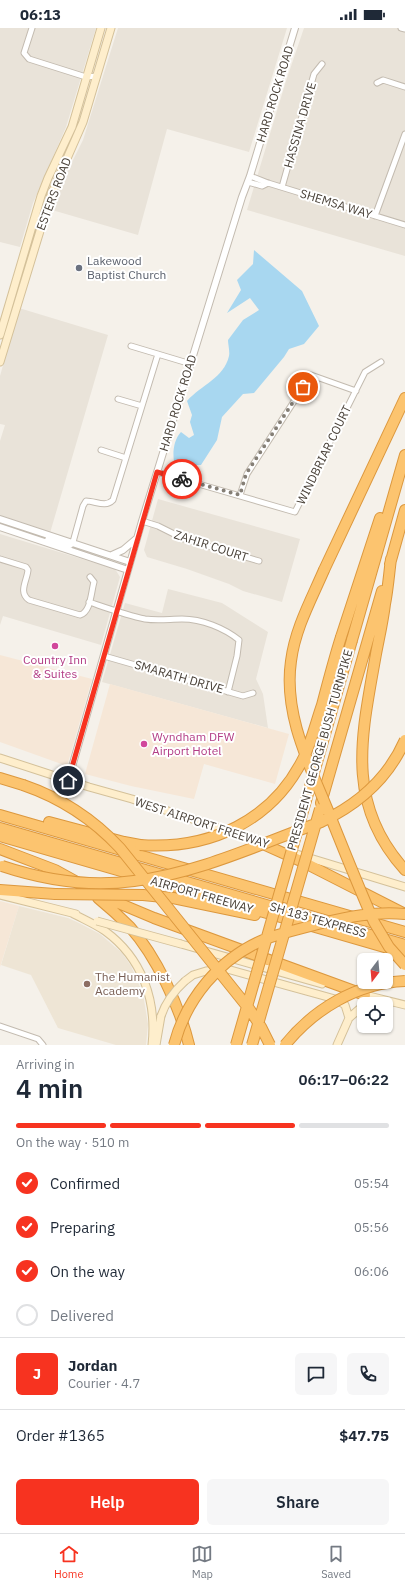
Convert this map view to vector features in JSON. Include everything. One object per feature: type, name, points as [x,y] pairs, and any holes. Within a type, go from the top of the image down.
[{"type":"highway","points":[[405,398],[299,626],[292,650],[289,684],[293,714],[301,740],[371,915],[389,947],[405,965]]},
{"type":"highway","name":"PRESIDENT GEORGE BUSH TURNPIKE","points":[[236,1045],[405,455]]},
{"type":"highway","points":[[0,808],[124,842],[140,845],[172,846],[212,838],[240,825],[254,816],[276,798],[295,773],[312,738],[341,637],[382,511],[400,470]]},
{"type":"highway","name":"PRESIDENT GEORGE BUSH TURNPIKE","points":[[252,1045],[405,510]]},
{"type":"highway","points":[[391,559],[385,604],[362,739],[363,778],[368,804],[375,824],[385,842],[405,870]]},
{"type":"highway","points":[[1,866],[21,872],[56,879],[99,883],[140,880],[166,876],[197,868],[321,822],[343,811],[374,787],[391,766],[405,740]]},
{"type":"highway","points":[[0,778],[52,796],[91,821],[112,838],[140,870],[246,1003],[270,1045]]},
{"type":"highway","name":"AIRPORT FREEWAY","points":[[0,815],[405,932]]},
{"type":"highway","name":"SH 183 TEXPRESS","points":[[0,823],[405,939]]},
{"type":"highway","name":"SH 183 TEXPRESS","points":[[0,828],[405,945]]},
{"type":"highway","name":"AIRPORT FREEWAY","points":[[0,836],[405,953]]},
{"type":"highway","points":[[254,840],[303,862],[405,914]]},
{"type":"highway","points":[[0,849],[55,870],[118,904],[357,998]]},
{"type":"highway","points":[[86,888],[130,928],[156,964],[178,1010],[189,1045]]},
{"type":"highway","points":[[0,890],[55,894],[143,895],[173,898],[245,914],[296,922]]},
{"type":"highway","points":[[174,1045],[183,1019],[200,990],[217,971],[237,954],[249,947],[276,935],[353,916],[380,912],[405,914]]},
{"type":"highway","points":[[285,1045],[312,1018],[330,1004],[346,996],[381,984],[405,981]]},
{"type":"main road","name":"ESTERS ROAD","points":[[0,362],[41,196],[72,128],[101,28]]},
{"type":"main road","name":"ESTERS ROAD","points":[[0,335],[15,298],[51,195],[79,134],[111,28]]},
{"type":"main road","name":"WEST AIRPORT FREEWAY","points":[[0,758],[68,781],[132,799],[356,873],[405,887]]},
{"type":"main road","points":[[0,895],[72,913],[181,944],[357,999]]},
{"type":"main road","points":[[72,913],[104,930],[122,946],[136,964],[146,983],[151,1001],[154,1026],[152,1045]]},
{"type":"main road","points":[[156,1045],[161,1016],[166,1002],[185,981],[193,975],[210,970],[226,969],[235,971],[335,999],[345,1005],[349,1018]]},
{"type":"main road","points":[[393,1004],[405,1006]]},
{"type":"main road","points":[[393,1005],[405,1006]]},
{"type":"main road","points":[[337,1045],[349,1018],[357,1010]]},
{"type":"street","points":[[32,28],[24,53],[26,57],[86,77],[97,76]]},
{"type":"street","name":"HARD ROCK ROAD","points":[[68,781],[136,539],[295,28]]},
{"type":"street","points":[[401,28],[405,29]]},
{"type":"street","name":"HASSINA DRIVE","points":[[282,187],[314,74],[322,64]]},
{"type":"street","points":[[86,77],[94,84]]},
{"type":"street","points":[[377,83],[383,80],[405,87]]},
{"type":"street","points":[[375,216],[405,134]]},
{"type":"street","name":"SHEMSA WAY","points":[[249,178],[405,225]]},
{"type":"street","points":[[131,346],[191,364]]},
{"type":"street","points":[[29,537],[37,536],[70,545],[73,542],[83,506],[86,501],[92,501],[104,505],[109,504],[113,500],[158,354]]},
{"type":"street","name":"WINDBRIAR COURT","points":[[157,472],[295,512],[365,372],[381,362]]},
{"type":"street","points":[[240,495],[246,474],[311,375],[356,391]]},
{"type":"street","points":[[118,399],[142,406]]},
{"type":"street","points":[[101,450],[126,458]]},
{"type":"street","points":[[2,521],[73,542],[130,562]]},
{"type":"street","name":"ZAHIR COURT","points":[[142,521],[158,526],[184,540],[259,561]]},
{"type":"street","points":[[0,527],[128,570]]},
{"type":"street","points":[[112,555],[123,550],[136,539]]},
{"type":"street","points":[[0,559],[26,567],[28,570],[23,593],[24,597],[29,600],[80,615],[86,611],[89,602],[94,582],[90,577]]},
{"type":"street","points":[[89,602],[146,619],[164,621],[183,619],[203,622],[229,632],[239,640],[237,656],[228,692]]},
{"type":"street","name":"SMARATH DRIVE","points":[[104,656],[244,696],[253,693]]},
{"type":"street","points":[[0,1026],[38,1039],[42,1045]]},
{"type":"shaded area","points":[[0,28],[96,28],[66,127],[33,203],[20,247],[0,242]]},
{"type":"shaded area","points":[[118,28],[287,28],[249,152],[167,129],[138,235],[52,210],[65,176],[83,140]]},
{"type":"shaded area","points":[[304,28],[405,28],[405,256],[247,210],[286,81]]},
{"type":"shaded area","points":[[19,308],[108,335],[50,533],[0,515],[0,441],[5,425],[0,424],[0,376]]},
{"type":"shaded area","points":[[158,499],[300,539],[282,602],[243,591],[229,584],[187,569],[147,557],[144,550]]},
{"type":"shaded area","points":[[0,534],[115,569],[120,577],[101,645],[3,616],[0,625]]},
{"type":"shaded area","points":[[168,589],[222,603],[268,632],[256,679],[263,694],[268,728],[102,682],[125,603],[162,613]]},
{"type":"shaded area","points":[[0,655],[92,679],[67,766],[0,742]]},
{"type":"shaded area","points":[[110,684],[289,734],[275,784],[204,764],[194,799],[131,786],[85,774]]},
{"type":"shaded area","points":[[0,901],[19,906],[0,967]]},
{"type":"shaded area","name":"The Humanist Academy","points":[[19,906],[68,918],[79,923],[100,934],[122,953],[131,966],[143,994],[148,1024],[146,1045],[116,1045],[58,1028],[31,975],[1,965]]},
{"type":"water","points":[[254,250],[302,291],[319,326],[304,344],[289,349],[254,393],[243,394],[222,417],[217,440],[201,465],[193,465],[189,469],[176,470],[174,445],[178,436],[181,432],[189,438],[194,435],[190,422],[192,415],[187,401],[222,370],[229,356],[228,340],[243,320],[259,310],[250,298],[227,313],[241,290],[237,280],[253,264]]},
{"type":"way so far","points":[[182,479],[240,495],[246,474],[303,387]]},
{"type":"place","name":"Lakewood Baptist Church","points":[[79,268]]},
{"type":"place","name":"Country Inn & Suites","points":[[55,646]]},
{"type":"place","name":"Wyndham DFW Airport Hotel","points":[[144,744]]},
{"type":"place","name":"The Humanist Academy","points":[[87,984]]},
{"type":"route","points":[[68,781],[136,539],[157,472],[182,479]]}]
